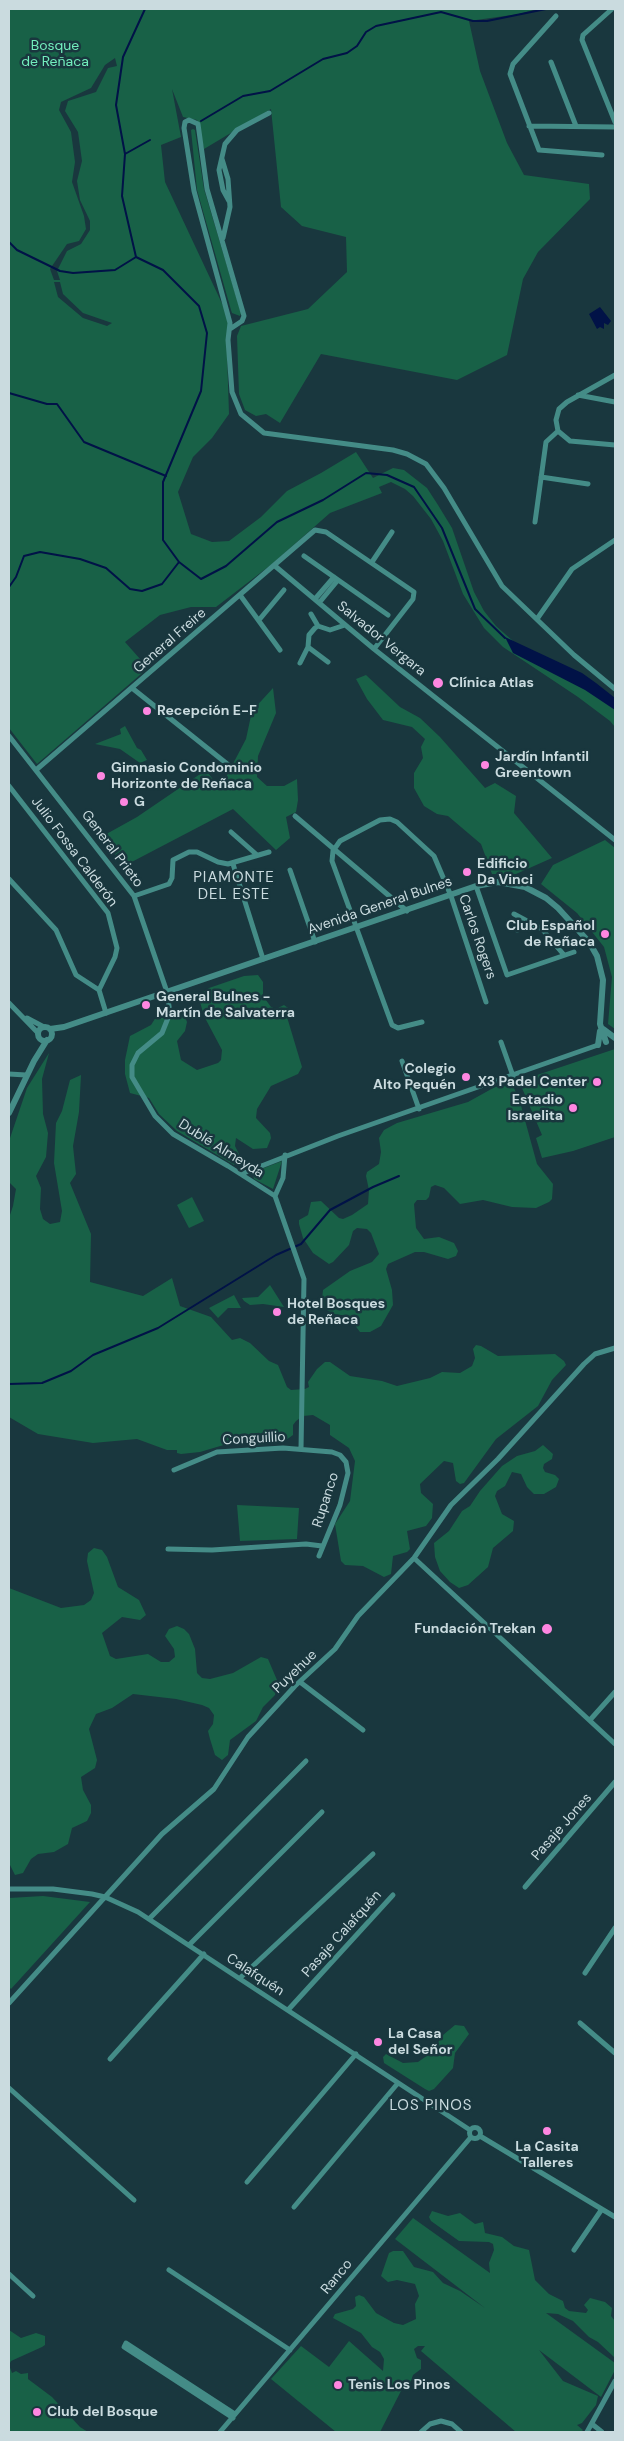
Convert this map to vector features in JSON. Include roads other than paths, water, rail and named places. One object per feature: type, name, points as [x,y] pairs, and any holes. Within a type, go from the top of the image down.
[{"type":"street","points":[[612,9],[586,32],[582,40],[615,122]]},
{"type":"street","points":[[556,16],[510,70],[536,147],[541,152],[602,156]]},
{"type":"street","points":[[551,62],[576,126]]},
{"type":"street","points":[[223,238],[228,220],[229,201],[226,170],[222,158],[225,144],[237,130],[269,113]]},
{"type":"street","points":[[230,329],[242,320],[244,316],[223,238],[207,189],[198,124],[189,120],[185,122],[184,128],[194,191],[228,315],[232,392],[241,414],[264,433],[400,451],[426,464],[441,483],[502,586],[600,679],[615,689]]},
{"type":"street","points":[[529,126],[615,127]]},
{"type":"street","points":[[215,216],[228,220]]},
{"type":"street","points":[[228,315],[242,320]]},
{"type":"street","points":[[615,375],[578,395],[559,409],[556,420],[558,431],[566,439],[574,442],[615,445]]},
{"type":"street","points":[[578,395],[615,402]]},
{"type":"street","points":[[535,522],[546,442],[558,431]]},
{"type":"street","points":[[541,477],[588,484]]},
{"type":"street","name":"General Freire","points":[[36,770],[313,532],[318,530],[372,562]]},
{"type":"street","points":[[374,649],[414,594],[372,562],[392,532]]},
{"type":"street","points":[[537,619],[572,569],[615,540]]},
{"type":"street","points":[[304,556],[388,615]]},
{"type":"street","name":"Salvador Vergara","points":[[275,566],[374,649],[615,840]]},
{"type":"street","points":[[317,601],[336,578]]},
{"type":"street","points":[[259,620],[284,590]]},
{"type":"street","points":[[240,595],[280,650]]},
{"type":"street","points":[[311,614],[318,626],[330,630],[346,625]]},
{"type":"street","points":[[300,663],[308,647],[310,635],[318,626]]},
{"type":"street","points":[[308,647],[328,662]]},
{"type":"street","points":[[132,688],[231,767]]},
{"type":"street","name":"General Prieto","points":[[9,736],[134,896],[167,992]]},
{"type":"street","name":"Julio Fossa Calderón","points":[[9,786],[106,908],[117,948],[115,957],[99,990]]},
{"type":"street","points":[[295,816],[407,911]]},
{"type":"street","name":"Carlos Rogers","points":[[334,848],[343,839],[380,820],[394,820],[431,851],[451,896],[486,1002]]},
{"type":"street","points":[[231,832],[257,856]]},
{"type":"street","points":[[334,848],[332,861],[392,1025],[398,1028],[422,1022]]},
{"type":"street","points":[[134,896],[169,884],[172,878],[173,860],[189,852],[198,852],[218,862],[232,864],[269,852]]},
{"type":"street","points":[[232,864],[263,959]]},
{"type":"street","points":[[290,870],[315,942]]},
{"type":"street","points":[[9,879],[56,930],[76,975],[99,990],[106,1012]]},
{"type":"street","name":"Avenida General Bulnes","points":[[9,1113],[48,1033],[476,886],[498,882],[532,890],[552,903],[579,929],[593,949],[602,972],[604,996],[600,1024],[606,1042]]},
{"type":"street","points":[[476,886],[507,975],[574,952]]},
{"type":"street","points":[[514,914],[536,924],[552,939],[564,955]]},
{"type":"street","points":[[517,930],[536,924]]},
{"type":"street","name":"Dublé Almeyda","points":[[167,992],[170,1013],[168,1023],[158,1038],[134,1058],[131,1069],[132,1077],[155,1116],[166,1128],[275,1196],[283,1178],[285,1155]]},
{"type":"street","points":[[9,1003],[48,1033]]},
{"type":"street","points":[[24,1016],[39,1036]]},
{"type":"street","points":[[600,1024],[608,1035],[615,1038]]},
{"type":"street","points":[[598,1045],[600,1024]]},
{"type":"street","points":[[39,1036],[48,1033]]},
{"type":"street","points":[[39,1036],[48,1033]]},
{"type":"street","name":"Avenida General Bulnes","points":[[34,1061],[39,1036]]},
{"type":"street","points":[[241,1174],[285,1155],[513,1076],[615,1038]]},
{"type":"street","points":[[501,1042],[513,1076]]},
{"type":"street","points":[[402,1061],[419,1109]]},
{"type":"street","points":[[9,1074],[26,1076]]},
{"type":"street","points":[[275,1196],[304,1279],[301,1449]]},
{"type":"street","name":"Puyehue","points":[[9,2003],[171,1825],[214,1789],[248,1736],[335,1649],[358,1616],[414,1558],[451,1504],[498,1458],[595,1354],[615,1348]]},
{"type":"street","name":"Conguillio","points":[[174,1470],[217,1452],[301,1449],[338,1454]]},
{"type":"street","name":"Rupanco","points":[[319,1556],[340,1505],[348,1470],[346,1462],[338,1454]]},
{"type":"street","points":[[168,1549],[212,1550],[306,1544],[322,1546]]},
{"type":"street","points":[[414,1558],[615,1744]]},
{"type":"street","points":[[300,1682],[363,1730]]},
{"type":"street","points":[[590,1720],[615,1692]]},
{"type":"street","points":[[150,1919],[306,1761]]},
{"type":"street","name":"Pasaje Jones","points":[[525,1887],[615,1782]]},
{"type":"street","points":[[189,1945],[322,1812]]},
{"type":"street","points":[[240,1978],[373,1854]]},
{"type":"street","name":"Calafquén","points":[[9,1889],[66,1890],[105,1897],[150,1919],[470,2130],[478,2129],[480,2136],[615,2217]]},
{"type":"street","name":"Pasaje Calafquén","points":[[288,2010],[393,1895]]},
{"type":"street","points":[[585,1973],[615,1928]]},
{"type":"street","points":[[110,2059],[204,1954]]},
{"type":"street","points":[[580,2023],[615,2053]]},
{"type":"street","points":[[247,2182],[356,2054]]},
{"type":"street","points":[[294,2207],[398,2083]]},
{"type":"street","points":[[9,2088],[134,2200]]},
{"type":"street","points":[[470,2130],[471,2137],[474,2139],[480,2136]]},
{"type":"street","name":"Ranco","points":[[220,2432],[471,2137]]},
{"type":"street","points":[[574,2250],[602,2209]]},
{"type":"street","points":[[169,2270],[290,2350]]},
{"type":"street","points":[[9,2274],[33,2296]]},
{"type":"street","points":[[126,2343],[234,2416],[124,2347],[126,2343]]},
{"type":"street","points":[[588,2432],[615,2381]]},
{"type":"street","points":[[421,2432],[430,2424],[441,2421],[452,2424],[461,2432]]},
{"type":"street","points":[[592,2424],[602,2432]]},
{"type":"waterway","points":[[145,9],[123,57],[116,105],[125,154],[122,196],[136,257],[163,270],[199,306],[207,333],[201,391],[163,482],[163,540],[179,562],[201,579],[226,566],[277,522],[323,500],[366,473],[387,475],[414,487],[442,528],[475,609],[505,638]]},
{"type":"waterway","points":[[201,121],[243,96],[270,91],[323,59],[347,53],[357,46],[366,32],[376,26],[441,12],[473,21],[487,21],[546,9]]},
{"type":"waterway","points":[[125,154],[150,140]]},
{"type":"waterway","points":[[9,242],[17,250],[60,271],[73,273],[115,270],[136,257]]},
{"type":"waterway","points":[[9,393],[47,404],[57,404],[84,442],[166,476]]},
{"type":"waterway","points":[[9,587],[16,577],[24,556],[40,552],[80,559],[106,568],[130,589],[142,591],[162,584],[179,562]]},
{"type":"waterway","points":[[9,1384],[42,1383],[71,1371],[93,1355],[158,1328],[276,1255],[301,1244],[330,1210],[373,1187],[399,1176]]},
{"type":"place","name":"Clínica Atlas","points":[[438,683]]},
{"type":"place","name":"Recepción E-F","points":[[147,711]]},
{"type":"place","name":"Jardín Infantil Greentown","points":[[485,765]]},
{"type":"place","name":"Gimnasio Condominio Horizonte de Reñaca","points":[[101,776]]},
{"type":"place","name":"G","points":[[124,802]]},
{"type":"place","name":"Edificio Da Vinci","points":[[467,872]]},
{"type":"place","name":"Club Español de Reñaca","points":[[605,934]]},
{"type":"place","name":"General Bulnes - Martín de Salvaterra","points":[[146,1005]]},
{"type":"place","name":"Colegio Alto Pequén","points":[[466,1077]]},
{"type":"place","name":"X3 Padel Center","points":[[597,1082]]},
{"type":"place","name":"Estadio Israelita","points":[[573,1108]]},
{"type":"place","name":"Hotel Bosques de Reñaca","points":[[277,1312]]},
{"type":"place","name":"Fundación Trekan","points":[[547,1629]]},
{"type":"place","name":"La Casa del Señor","points":[[378,2042]]},
{"type":"place","name":"La Casita Talleres","points":[[547,2131]]},
{"type":"place","name":"Tenis Los Pinos","points":[[338,2385]]},
{"type":"place","name":"Club del Bosque","points":[[37,2412]]},
{"type":"district","name":"PIAMONTE DEL ESTE","points":[[234,886]]},
{"type":"district","name":"LOS PINOS","points":[[431,2106]]},
{"type":"park label","name":"Bosque de Reñaca","points":[[55,54]]}]
